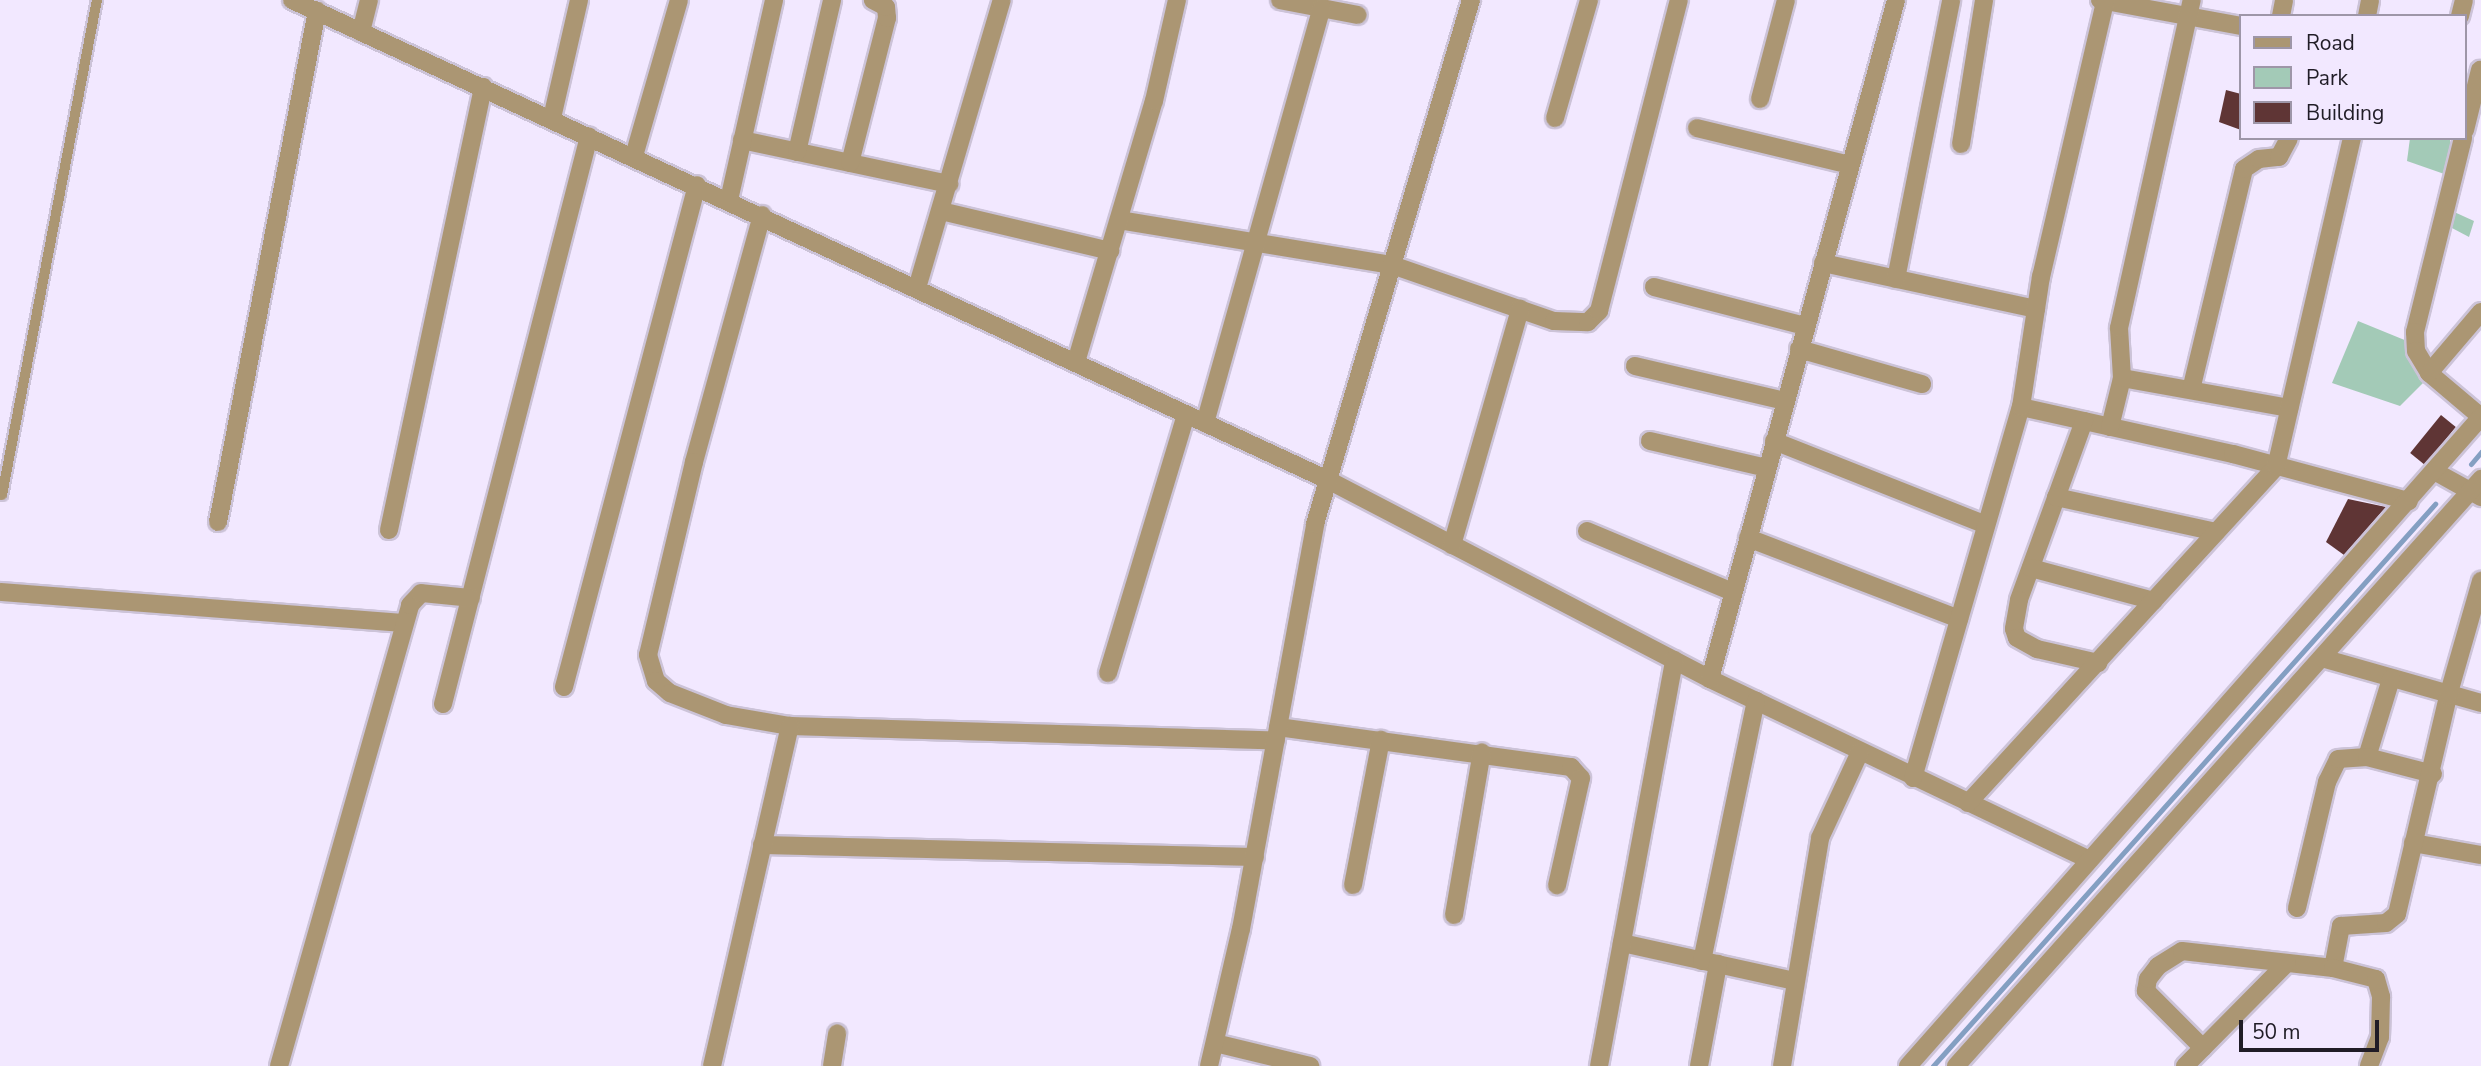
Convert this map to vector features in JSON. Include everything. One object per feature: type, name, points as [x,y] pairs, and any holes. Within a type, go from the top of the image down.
[{"type":"street","points":[[292,0],[762,215],[1328,480],[1710,679],[2089,860]]},
{"type":"street","points":[[361,32],[369,0]]},
{"type":"street","points":[[552,118],[579,0]]},
{"type":"street","points":[[634,156],[679,0]]},
{"type":"street","points":[[729,200],[774,0]]},
{"type":"street","points":[[797,152],[832,0]]},
{"type":"street","points":[[850,163],[887,19],[886,7],[873,0]]},
{"type":"street","points":[[917,288],[1002,0]]},
{"type":"street","points":[[1076,362],[1119,219],[1177,0]]},
{"type":"street","points":[[1280,0],[1358,15]]},
{"type":"street","points":[[1209,1066],[1255,857],[1307,562],[1328,480],[1471,0]]},
{"type":"street","points":[[1555,118],[1589,0]]},
{"type":"street","points":[[1119,219],[1392,265],[1520,309],[1577,325],[1594,319],[1599,311],[1679,0]]},
{"type":"street","points":[[1759,99],[1786,0]]},
{"type":"street","points":[[1710,679],[1896,0]]},
{"type":"street","points":[[1896,279],[1951,0]]},
{"type":"street","points":[[1961,145],[1984,0]]},
{"type":"street","points":[[1913,778],[2021,407],[2036,309],[2103,0],[2190,8],[2240,26]]},
{"type":"street","points":[[1205,423],[1322,8]]},
{"type":"street","points":[[2110,427],[2122,378],[2119,328],[2190,8]]},
{"type":"street","points":[[219,522],[317,11]]},
{"type":"street","points":[[2467,118],[2475,69]]},
{"type":"street","points":[[389,530],[484,88]]},
{"type":"street","points":[[1697,128],[1850,165]]},
{"type":"street","points":[[443,704],[589,136]]},
{"type":"street","points":[[742,140],[949,184]]},
{"type":"street","points":[[2191,390],[2244,169],[2259,159],[2279,158],[2288,140]]},
{"type":"street","points":[[1968,803],[2276,467],[2352,140]]},
{"type":"street","points":[[1908,1066],[2481,417],[2429,373],[2416,351],[2415,332],[2463,140]]},
{"type":"street","points":[[564,687],[696,185]]},
{"type":"street","points":[[941,211],[1110,251]]},
{"type":"street","points":[[762,215],[694,463],[648,655],[656,681],[670,693],[726,715],[790,726],[1277,734],[1381,740],[1559,762],[1578,772],[1579,793],[1556,885]]},
{"type":"street","points":[[1823,263],[2036,309]]},
{"type":"street","points":[[1654,287],[1805,326]]},
{"type":"street","points":[[1452,545],[1520,309]]},
{"type":"street","points":[[2429,373],[2481,312]]},
{"type":"street","points":[[1799,349],[1922,384]]},
{"type":"street","points":[[1635,366],[1785,401]]},
{"type":"street","points":[[2122,378],[2289,408]]},
{"type":"street","points":[[2021,407],[2409,501]]},
{"type":"street","points":[[1108,673],[1186,414]]},
{"type":"street","points":[[2084,421],[2031,568],[2016,619],[2018,638],[2037,649],[2098,663]]},
{"type":"street","points":[[1650,441],[1767,468]]},
{"type":"street","points":[[1774,441],[1986,526]]},
{"type":"street","points":[[2434,471],[2475,495]]},
{"type":"street","points":[[1956,1066],[2322,658],[2475,495],[2481,479]]},
{"type":"street","points":[[2056,497],[2216,532]]},
{"type":"street","points":[[1587,531],[1733,593]]},
{"type":"street","points":[[1748,538],[1959,619]]},
{"type":"street","points":[[2031,568],[2154,601]]},
{"type":"street","points":[[2333,968],[2341,926],[2386,923],[2397,914],[2413,843],[2433,774],[2448,696],[2481,581]]},
{"type":"street","points":[[0,592],[404,623]]},
{"type":"street","points":[[279,1066],[410,605],[421,593],[471,598]]},
{"type":"street","points":[[2322,658],[2448,696],[2481,703]]},
{"type":"street","points":[[1599,1066],[1674,660]]},
{"type":"street","points":[[2367,757],[2392,679]]},
{"type":"street","points":[[1699,1066],[1710,962],[1756,701]]},
{"type":"street","points":[[712,1066],[790,726]]},
{"type":"street","points":[[1353,885],[1381,740]]},
{"type":"street","points":[[1454,915],[1482,752]]},
{"type":"street","points":[[1782,1066],[1820,838],[1860,752]]},
{"type":"street","points":[[2297,908],[2331,768],[2338,759],[2352,754],[2433,774]]},
{"type":"street","points":[[2413,843],[2481,855]]},
{"type":"street","points":[[762,845],[1255,857]]},
{"type":"street","points":[[1622,943],[1796,981]]},
{"type":"street","points":[[2203,1048],[2146,991],[2148,979],[2158,967],[2182,951],[2366,974],[2379,986],[2380,1037],[2369,1066]]},
{"type":"street","points":[[2185,1066],[2287,963]]},
{"type":"street","points":[[832,1066],[837,1033]]},
{"type":"street","points":[[1215,1043],[1310,1066]]},
{"type":"lane","points":[[2,495],[97,0]]},
{"type":"green space","points":[[2410,140],[2450,140],[2450,176],[2407,161]]},
{"type":"green space","points":[[2452,211],[2474,221],[2469,237],[2452,228]]},
{"type":"green space","points":[[2358,321],[2407,341],[2427,379],[2400,406],[2332,383]]},
{"type":"building","points":[[2226,90],[2240,94],[2240,130],[2219,122]]},
{"type":"building","points":[[2441,415],[2456,427],[2425,465],[2410,453]]},
{"type":"building","points":[[2348,499],[2386,507],[2344,555],[2326,542]]},
{"type":"waterway","points":[[2471,464],[2481,452]]},
{"type":"waterway","points":[[1933,1066],[2435,504]]}]
